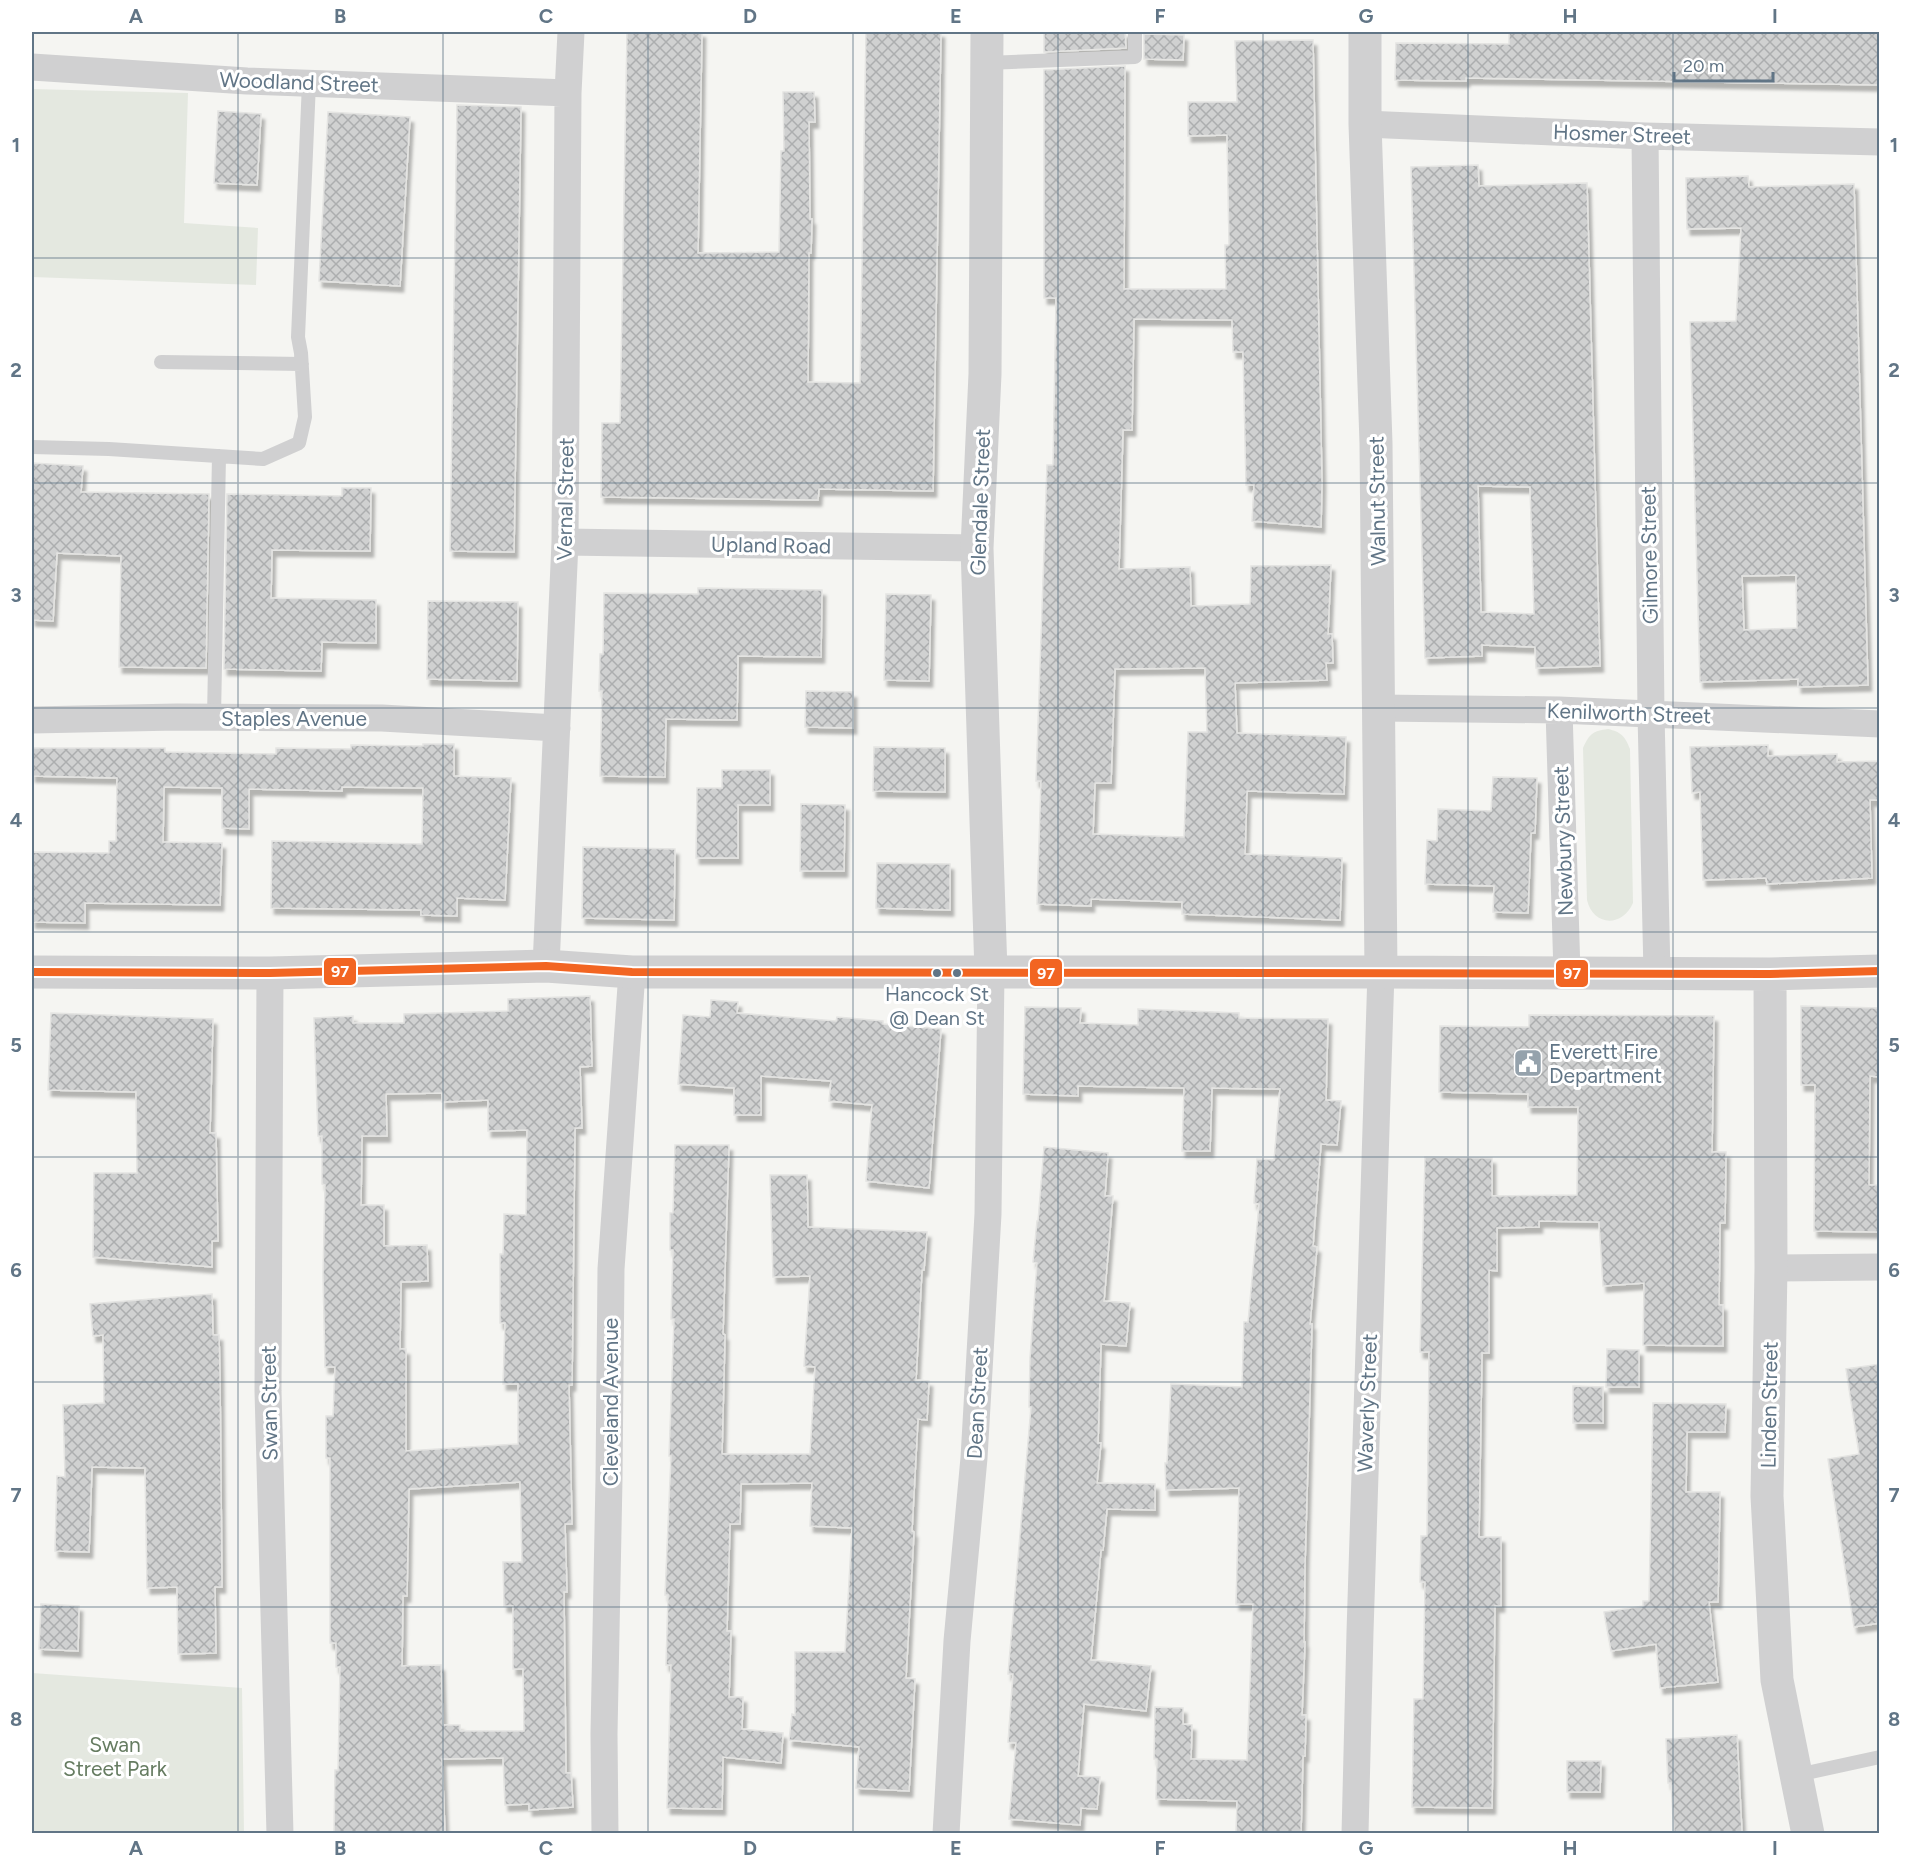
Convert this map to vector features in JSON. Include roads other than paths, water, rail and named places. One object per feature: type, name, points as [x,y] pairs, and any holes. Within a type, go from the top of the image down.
[{"type":"street","name":"Vernal Street","points":[[546,966],[565,542],[568,93],[571,32]]},
{"type":"street","name":"Walnut Street","points":[[1365,32],[1365,124],[1376,443],[1381,972]]},
{"type":"street","name":"Glendale Street","points":[[987,47],[985,374],[977,548],[991,972]]},
{"type":"street","name":"Woodland Street","points":[[32,67],[309,83],[568,93]]},
{"type":"street","name":"Hosmer Street","points":[[1365,124],[1646,136],[1880,142]]},
{"type":"street","name":"Gilmore Street","points":[[1646,136],[1651,714],[1657,973]]},
{"type":"street","name":"Upland Road","points":[[565,542],[977,548]]},
{"type":"street","name":"Kenilworth Street","points":[[1379,708],[1559,710],[1880,724]]},
{"type":"street","name":"Newbury Street","points":[[1559,710],[1567,973]]},
{"type":"street","name":"Staples Avenue","points":[[32,720],[214,717],[382,718],[556,728]]},
{"type":"street","points":[[32,972],[270,973],[546,966],[632,972],[1770,974],[1880,971]]},
{"type":"street","name":"Cleveland Avenue","points":[[605,1833],[604,1734],[611,1269],[632,972]]},
{"type":"street","name":"Dean Street","points":[[946,1833],[957,1641],[974,1458],[987,1226],[991,972]]},
{"type":"street","name":"Waverly Street","points":[[1355,1833],[1381,972]]},
{"type":"street","name":"Swan Street","points":[[270,973],[268,1391],[280,1833]]},
{"type":"street","name":"Linden Street","points":[[1770,974],[1771,1268],[1767,1496],[1777,1680],[1808,1833]]},
{"type":"street","points":[[1771,1268],[1880,1267]]},
{"type":"lane","points":[[987,47],[1135,57],[1135,32]]},
{"type":"lane","points":[[32,447],[109,449],[263,459],[299,443],[305,417],[298,337],[309,83]]},
{"type":"lane","points":[[162,362],[302,364]]},
{"type":"lane","points":[[214,717],[219,456]]},
{"type":"lane","points":[[1797,1775],[1880,1757]]},
{"type":"place","name":"Hancock St @ Dean St","points":[[937,973]]},
{"type":"place","name":"Everett Fire Department","points":[[1528,1063]]},
{"type":"park label","name":"Swan Street Park","points":[[115,1756]]}]
